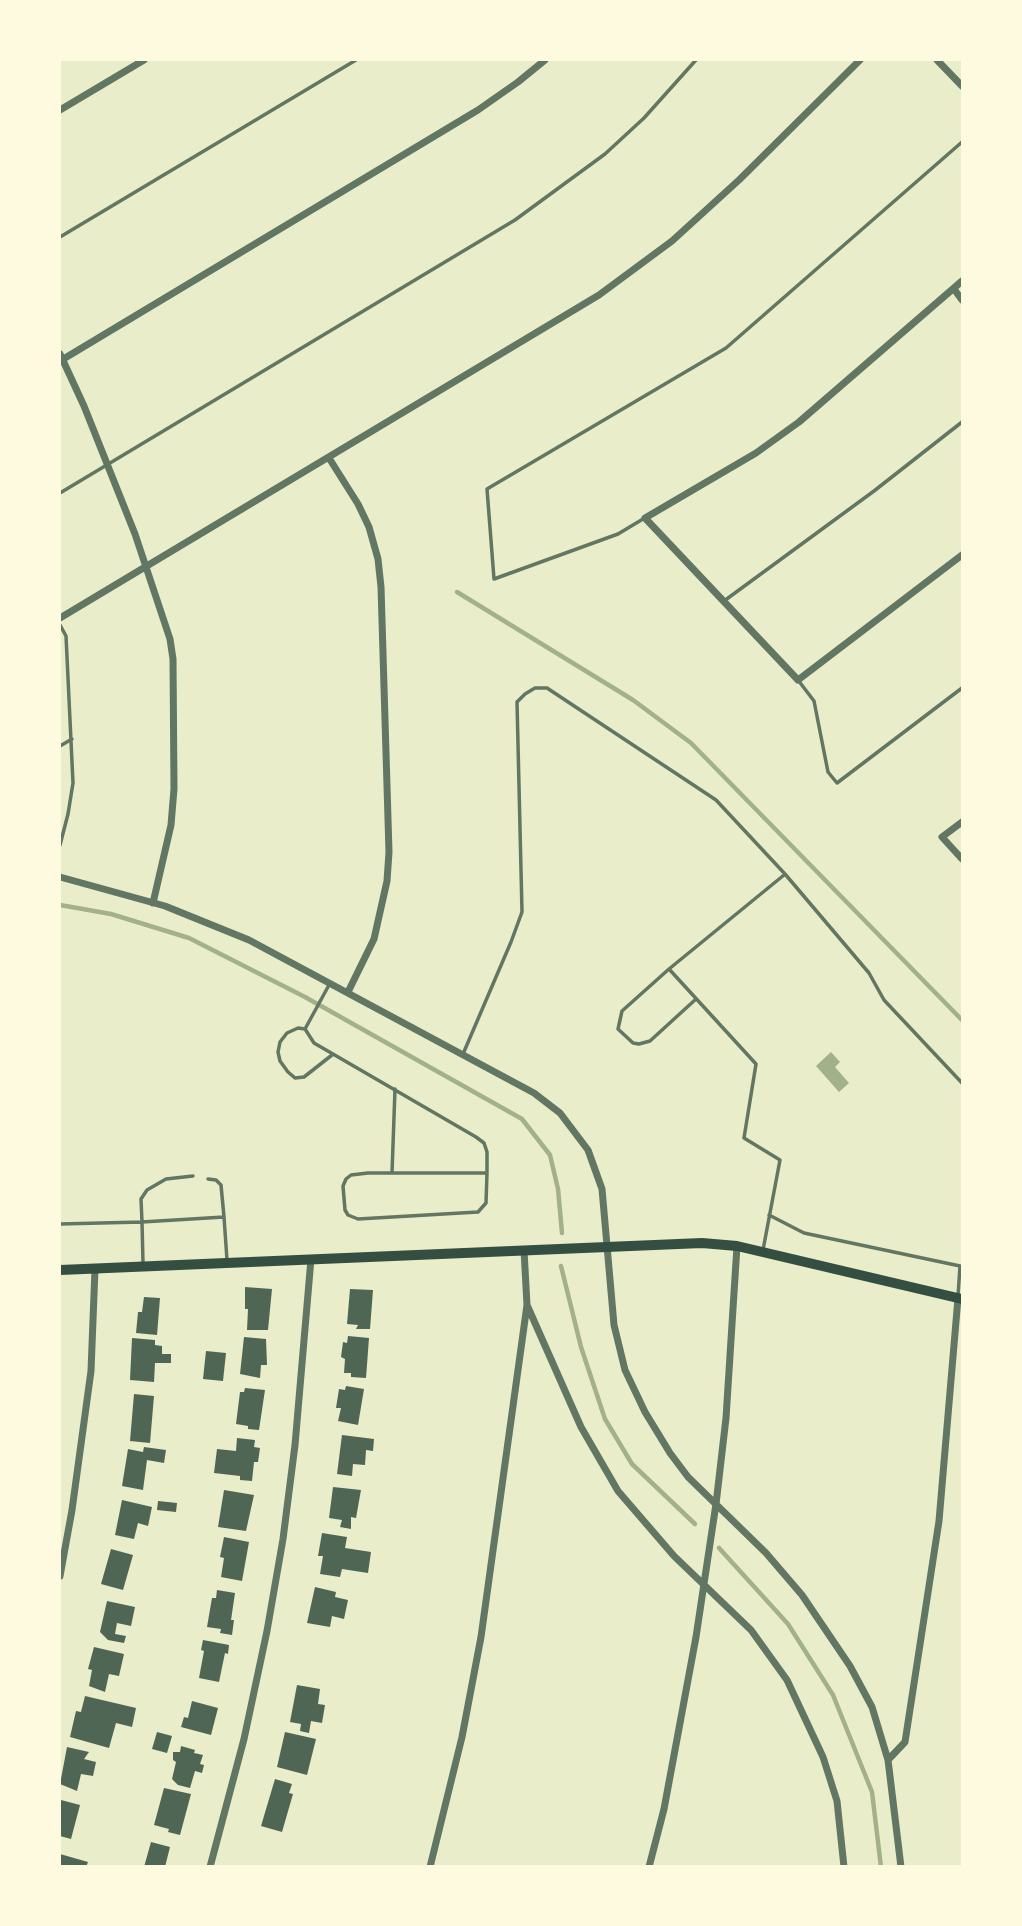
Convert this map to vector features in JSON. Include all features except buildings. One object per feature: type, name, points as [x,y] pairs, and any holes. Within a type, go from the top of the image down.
[{"type":"main road","points":[[60,1270],[702,1243],[737,1246],[960,1299]]},
{"type":"street","points":[[60,110],[144,60]]},
{"type":"street","points":[[153,903],[171,825],[174,789],[173,659],[165,620],[107,464],[60,358],[478,110],[545,60]]},
{"type":"street","points":[[60,618],[599,295],[672,241],[739,180],[860,60]]},
{"type":"street","points":[[937,60],[962,86]]},
{"type":"street","points":[[962,281],[799,422],[756,453],[645,518],[798,680],[962,555]]},
{"type":"street","points":[[954,289],[962,300]]},
{"type":"street","points":[[329,458],[369,527],[379,559],[382,587],[389,852],[387,881],[374,939],[348,992]]},
{"type":"street","points":[[962,822],[942,837],[962,859]]},
{"type":"street","points":[[60,877],[153,903],[249,940],[547,1102],[581,1138],[594,1162],[602,1189],[614,1325],[625,1370],[645,1412],[688,1477],[766,1553],[802,1595],[850,1666],[872,1707],[888,1760],[901,1867]]},
{"type":"street","points":[[649,1867],[664,1809],[704,1587],[716,1504],[726,1418],[737,1246]]},
{"type":"street","points":[[430,1867],[462,1737],[481,1637],[527,1305],[524,1250]]},
{"type":"street","points":[[210,1867],[244,1739],[283,1539],[295,1445],[311,1259]]},
{"type":"street","points":[[60,1576],[91,1371],[95,1269]]},
{"type":"street","points":[[888,1760],[905,1742],[939,1521],[960,1299]]},
{"type":"street","points":[[527,1305],[548,1355],[602,1464],[634,1512],[704,1587],[751,1630],[769,1653],[799,1703],[824,1757],[837,1801],[844,1867]]},
{"type":"lane","points":[[60,237],[356,60]]},
{"type":"lane","points":[[60,493],[454,258],[536,205],[605,154],[644,118],[696,60]]},
{"type":"lane","points":[[645,518],[618,534],[494,579],[487,489],[726,348],[962,142]]},
{"type":"lane","points":[[724,601],[874,491],[962,422]]},
{"type":"lane","points":[[60,625],[66,636],[73,783],[60,845]]},
{"type":"lane","points":[[798,680],[814,701],[828,772],[837,783],[962,688]]},
{"type":"lane","points":[[463,1054],[522,912],[517,702],[535,688],[547,688],[716,800],[785,874],[869,973],[884,1000],[962,1083]]},
{"type":"lane","points":[[60,747],[72,739]]},
{"type":"lane","points":[[696,998],[650,1041],[633,1043],[618,1029],[622,1011],[785,874]]},
{"type":"lane","points":[[669,969],[756,1064],[744,1138],[780,1160],[762,1252]]},
{"type":"lane","points":[[330,983],[307,1021],[305,1029],[314,1043],[476,1137],[484,1143],[487,1152],[487,1173],[486,1203],[478,1212],[358,1219],[348,1215],[345,1210],[343,1186],[351,1175],[487,1173]]},
{"type":"lane","points":[[305,1029],[298,1028],[287,1033],[281,1042],[278,1052],[280,1061],[288,1072],[295,1078],[304,1077],[333,1055]]},
{"type":"lane","points":[[392,1173],[395,1089]]},
{"type":"lane","points":[[143,1266],[141,1199],[147,1190],[166,1179],[193,1176]]},
{"type":"lane","points":[[208,1179],[216,1180],[221,1185],[227,1262]]},
{"type":"lane","points":[[769,1216],[804,1233],[960,1266],[960,1299]]},
{"type":"lane","points":[[60,1224],[224,1217]]},
{"type":"shaded area","points":[[831,1052],[840,1062],[835,1067],[849,1083],[839,1092],[816,1066]]},
{"type":"waterway","points":[[457,592],[633,700],[691,743],[962,1020]]},
{"type":"waterway","points":[[60,905],[111,914],[189,938],[305,997],[522,1119],[550,1155],[558,1189],[562,1233]]},
{"type":"waterway","points":[[561,1266],[581,1347],[605,1419],[632,1464],[695,1524]]},
{"type":"waterway","points":[[719,1548],[788,1624],[833,1695],[872,1792],[881,1867]]}]
